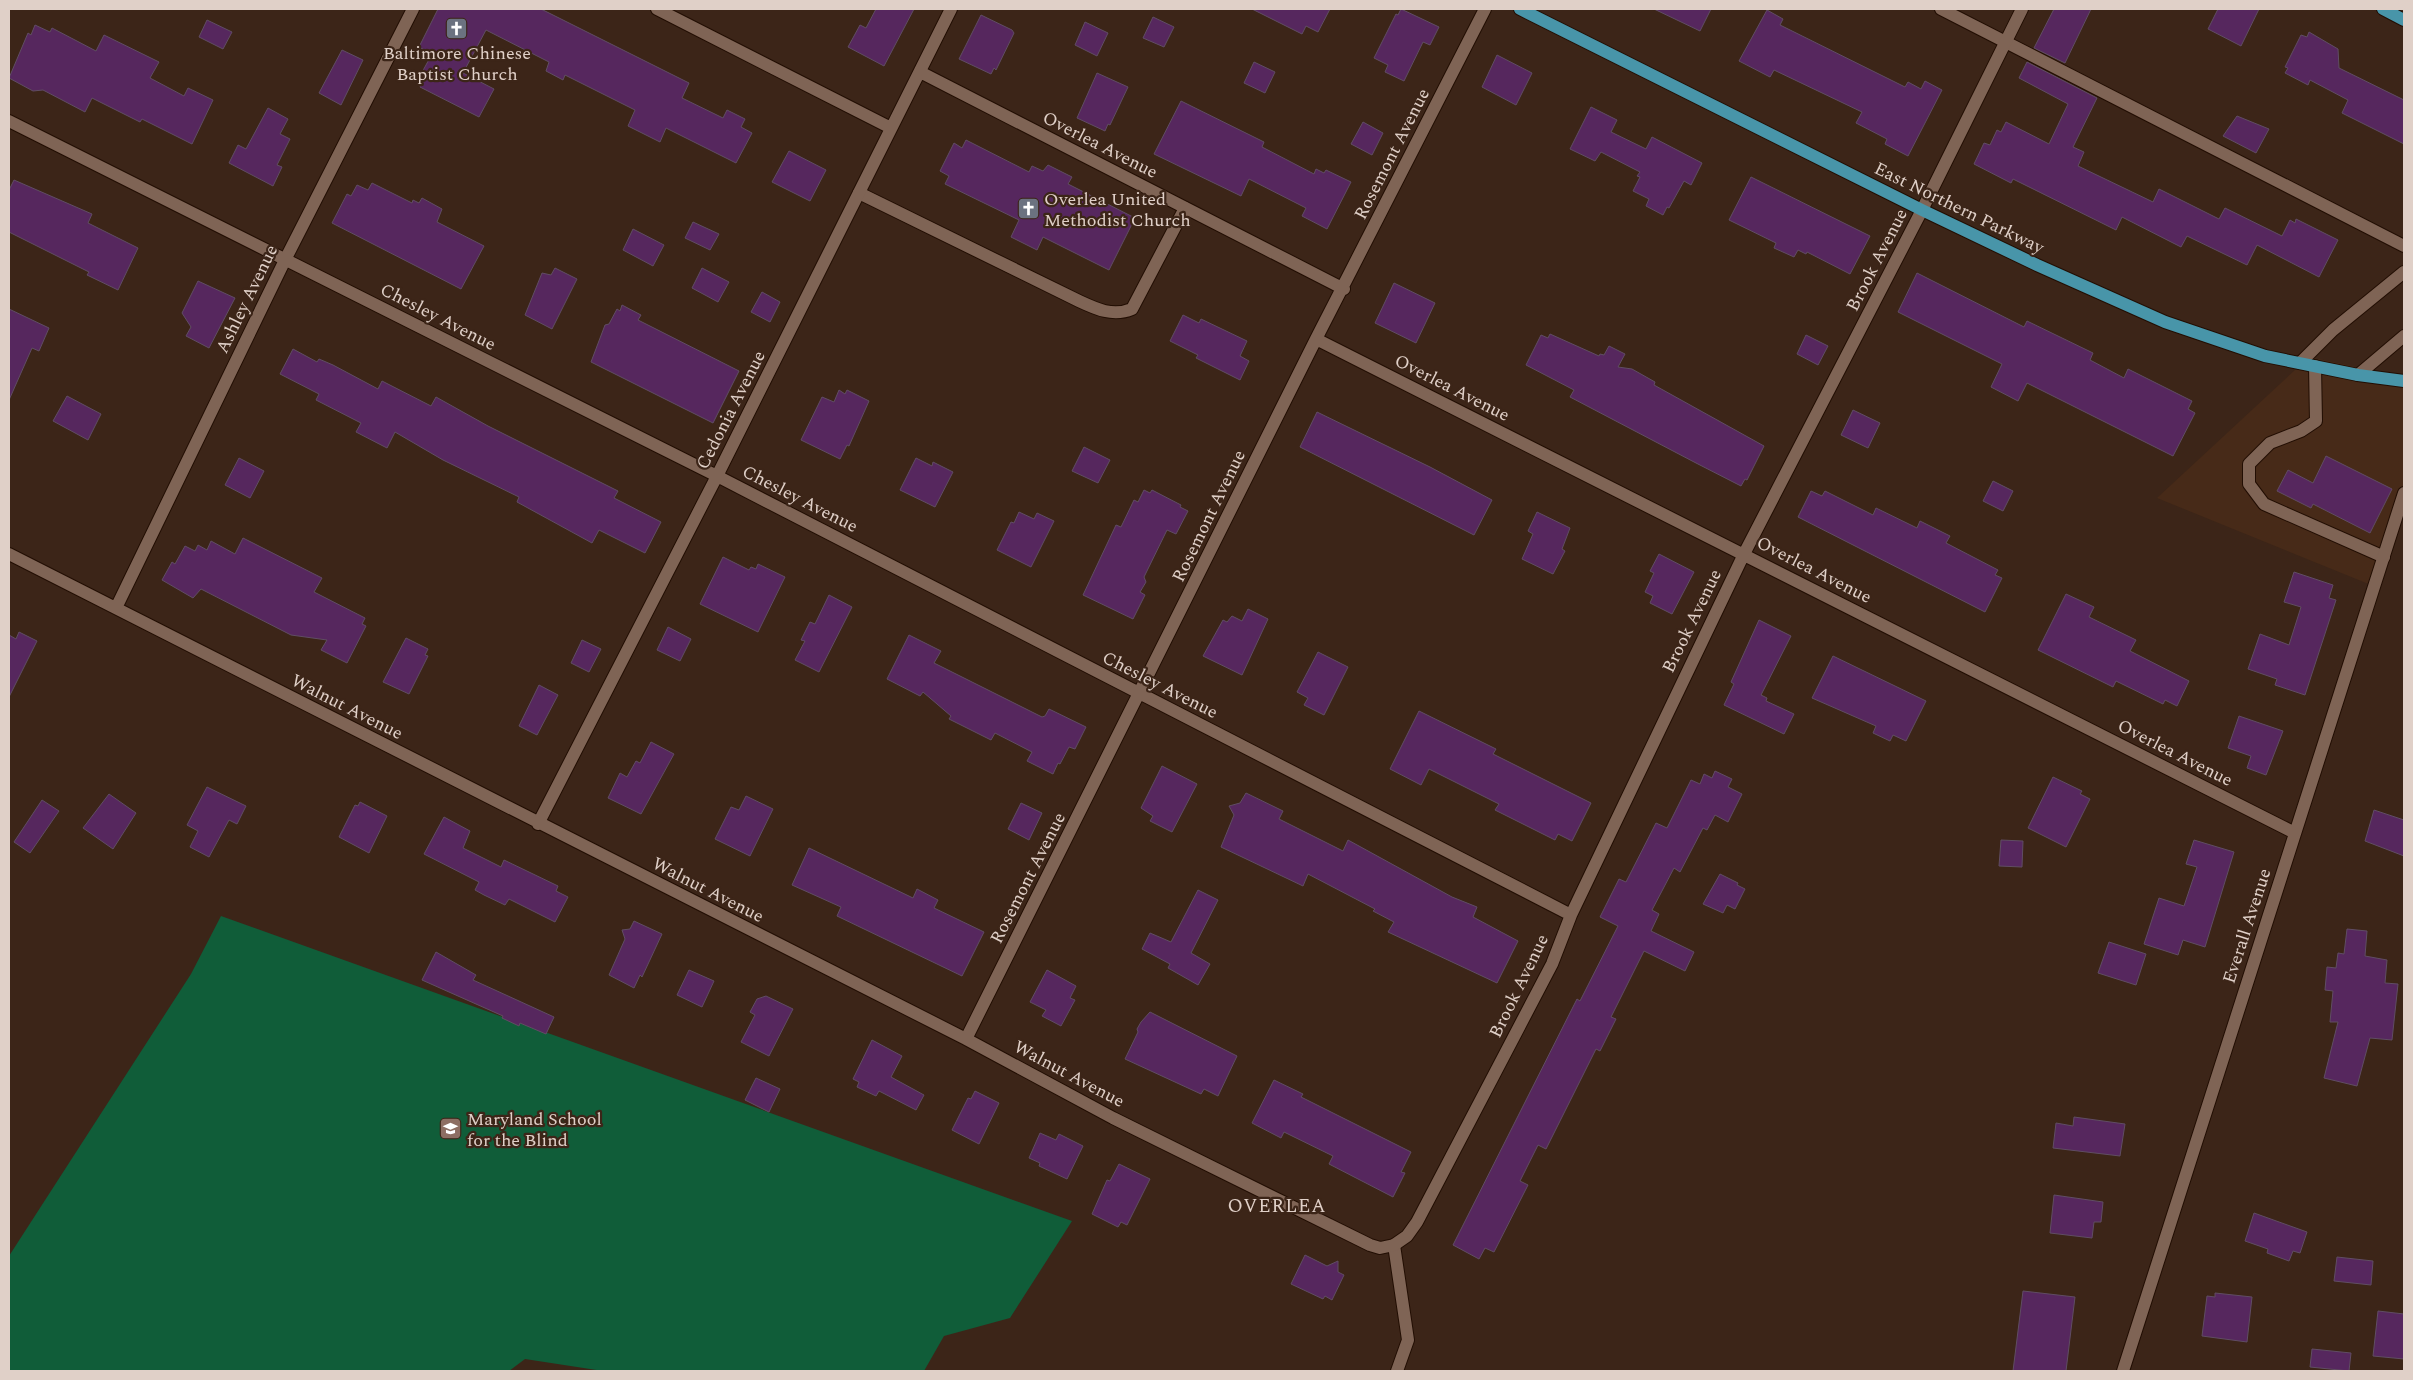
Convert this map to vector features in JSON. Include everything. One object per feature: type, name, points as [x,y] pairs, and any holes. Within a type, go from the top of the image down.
[{"type":"main road","name":"East Northern Parkway","points":[[1520,9],[1922,210],[2037,265],[2165,322],[2265,356],[2358,375],[2404,381]]},
{"type":"main road","points":[[2383,9],[2404,20]]},
{"type":"street","name":"Ashley Avenue","points":[[116,608],[285,260],[413,9]]},
{"type":"street","points":[[657,9],[891,128]]},
{"type":"street","name":"Cedonia Avenue","points":[[538,824],[718,476],[951,9]]},
{"type":"street","name":"Rosemont Avenue","points":[[966,1039],[1140,695],[1316,339],[1344,289],[1485,9]]},
{"type":"street","points":[[1941,9],[2178,128],[2285,186],[2404,246]]},
{"type":"street","name":"Brook Avenue","points":[[1394,1245],[1407,1236],[1417,1222],[1552,964],[1571,915],[1744,554],[1922,210],[2022,9]]},
{"type":"street","name":"Overlea Avenue","points":[[920,72],[1344,289]]},
{"type":"street","name":"Chesley Avenue","points":[[9,121],[718,476],[1140,695],[1571,915]]},
{"type":"street","points":[[859,194],[1079,301],[1100,310],[1114,312],[1132,309],[1185,208]]},
{"type":"street","points":[[2300,363],[2333,330],[2404,272]]},
{"type":"street","points":[[2358,375],[2404,336]]},
{"type":"street","name":"Overlea Avenue","points":[[1316,339],[2295,833]]},
{"type":"street","points":[[2314,366],[2316,421],[2301,430],[2270,443],[2249,464],[2249,484],[2264,504],[2384,557]]},
{"type":"street","name":"Everall Avenue","points":[[2123,1371],[2404,492]]},
{"type":"street","name":"Walnut Avenue","points":[[9,554],[538,824],[966,1039],[1113,1118],[1328,1225],[1380,1248],[1394,1245]]},
{"type":"street","points":[[1394,1245],[1408,1340],[1397,1371]]},
{"type":"shaded area","points":[[2309,357],[2404,377],[2404,498],[2376,587],[2157,498]]},
{"type":"green space","name":"Maryland School for the Blind","points":[[221,916],[1072,1221],[1010,1318],[944,1336],[924,1371],[603,1371],[525,1359],[509,1371],[9,1371],[9,1256],[191,974]]},
{"type":"building","points":[[438,9],[541,9],[689,83],[682,98],[723,118],[727,110],[745,119],[741,127],[752,133],[736,163],[666,128],[660,142],[628,126],[635,110],[565,75],[563,80],[546,71],[549,62],[486,30],[463,73],[494,89],[479,117],[420,87],[424,78],[420,76],[432,54],[419,47]]},
{"type":"building","points":[[876,9],[914,9],[884,66],[848,47],[860,25],[866,28]]},
{"type":"building","points":[[1252,9],[1330,9],[1318,32],[1306,26],[1302,34]]},
{"type":"building","points":[[1401,9],[1439,27],[1430,45],[1423,42],[1404,81],[1385,72],[1388,65],[1374,58],[1396,14],[1398,15]]},
{"type":"building","points":[[1654,9],[1711,9],[1700,31]]},
{"type":"building","points":[[2054,9],[2091,9],[2065,63],[2034,48]]},
{"type":"building","points":[[2218,9],[2259,9],[2241,46],[2208,29]]},
{"type":"building","points":[[1767,10],[1783,19],[1780,25],[1905,87],[1908,82],[1921,89],[1925,81],[1942,90],[1908,156],[1885,144],[1887,139],[1856,123],[1862,112],[1774,70],[1770,77],[1739,61]]},
{"type":"building","points":[[981,15],[1012,30],[1014,33],[996,70],[994,68],[991,74],[959,59]]},
{"type":"building","points":[[1153,17],[1174,27],[1164,47],[1143,38]]},
{"type":"building","points":[[207,20],[232,32],[223,49],[199,37]]},
{"type":"building","points":[[1085,22],[1108,33],[1097,56],[1075,45]]},
{"type":"building","points":[[35,25],[50,32],[52,28],[96,51],[104,35],[159,62],[150,78],[184,96],[188,88],[213,100],[192,144],[142,119],[140,122],[92,98],[85,112],[43,90],[33,91],[9,78],[28,33],[31,35]]},
{"type":"building","points":[[2309,32],[2338,49],[2339,68],[2404,100],[2404,144],[2342,113],[2348,100],[2310,80],[2308,85],[2285,73],[2288,68],[2285,67],[2301,35],[2307,37]]},
{"type":"building","points":[[342,50],[363,60],[341,105],[319,93]]},
{"type":"building","points":[[1497,55],[1532,73],[1516,105],[1482,87]]},
{"type":"building","points":[[1254,62],[1275,72],[1265,93],[1244,83]]},
{"type":"building","points":[[2027,62],[2097,98],[2073,147],[2084,152],[2078,166],[2153,202],[2159,189],[2219,219],[2225,208],[2282,236],[2290,220],[2295,223],[2296,219],[2338,240],[2319,277],[2257,245],[2247,265],[2187,236],[2181,247],[2122,217],[2116,230],[2013,179],[2011,183],[1974,164],[1984,143],[1990,145],[1997,130],[2001,132],[2006,122],[2049,144],[2068,104],[2019,78]]},
{"type":"building","points":[[1097,73],[1128,87],[1110,125],[1108,124],[1105,131],[1077,118]]},
{"type":"building","points":[[1181,101],[1264,142],[1262,147],[1314,174],[1316,169],[1324,173],[1326,170],[1351,182],[1327,229],[1302,216],[1306,208],[1249,179],[1241,196],[1154,154]]},
{"type":"building","points":[[1591,107],[1617,120],[1611,132],[1646,149],[1652,137],[1702,163],[1691,185],[1684,181],[1663,215],[1646,206],[1649,199],[1633,191],[1640,177],[1637,176],[1640,172],[1601,152],[1595,161],[1570,149]]},
{"type":"building","points":[[268,108],[288,119],[280,134],[290,139],[277,165],[282,167],[273,186],[229,163],[238,145],[246,149]]},
{"type":"building","points":[[2237,116],[2269,129],[2256,153],[2223,136]]},
{"type":"building","points":[[1363,122],[1383,133],[1372,155],[1351,144]]},
{"type":"building","name":"Overlea United Methodist Church","points":[[966,140],[1029,172],[1032,166],[1043,171],[1048,165],[1072,177],[1068,184],[1135,218],[1109,270],[1043,237],[1037,250],[1011,237],[1019,220],[945,184],[949,176],[940,171],[954,143],[962,148]]},
{"type":"building","points":[[789,151],[826,170],[810,201],[772,182]]},
{"type":"building","points":[[1751,177],[1870,236],[1850,274],[1807,252],[1806,254],[1798,250],[1794,257],[1774,248],[1776,243],[1729,220]]},
{"type":"building","points":[[14,180],[92,214],[88,223],[138,248],[118,290],[87,275],[89,272],[9,232],[9,190]]},
{"type":"building","points":[[372,183],[412,203],[413,200],[419,203],[422,198],[442,209],[437,222],[484,246],[461,289],[332,223],[347,194],[351,196],[357,185],[368,190]]},
{"type":"building","points":[[693,222],[719,234],[710,250],[685,238]]},
{"type":"building","points":[[633,229],[664,245],[653,266],[623,250]]},
{"type":"building","points":[[555,268],[577,279],[552,329],[525,315],[542,273],[551,275]]},
{"type":"building","points":[[702,268],[729,282],[718,302],[692,288]]},
{"type":"building","points":[[1917,273],[2024,327],[2027,321],[2093,353],[2090,360],[2124,378],[2128,369],[2192,401],[2188,409],[2195,413],[2173,456],[2027,383],[2018,401],[1991,387],[2002,364],[1898,312]]},
{"type":"building","points":[[198,281],[235,298],[209,348],[186,336],[191,327],[182,313]]},
{"type":"building","points":[[1394,283],[1435,303],[1416,343],[1375,323]]},
{"type":"building","points":[[762,292],[780,302],[770,322],[751,312]]},
{"type":"building","points":[[622,305],[641,315],[638,320],[739,371],[713,423],[591,362],[605,325],[609,324],[617,309],[620,311]]},
{"type":"building","points":[[9,309],[49,328],[39,351],[32,348],[9,400]]},
{"type":"building","points":[[1183,315],[1199,323],[1201,319],[1247,341],[1240,356],[1249,361],[1240,380],[1196,358],[1198,355],[1170,341]]},
{"type":"building","points":[[1550,334],[1599,356],[1600,354],[1604,355],[1609,346],[1625,354],[1618,367],[1632,369],[1655,382],[1654,385],[1764,446],[1747,480],[1745,479],[1741,486],[1696,463],[1570,397],[1574,390],[1526,365],[1541,335],[1548,338]]},
{"type":"building","points":[[1806,335],[1828,346],[1818,365],[1797,354]]},
{"type":"building","points":[[293,349],[317,362],[319,359],[333,365],[378,389],[382,381],[431,406],[436,397],[488,426],[618,491],[614,498],[661,522],[645,553],[599,530],[592,543],[517,502],[519,497],[443,460],[395,432],[387,448],[356,432],[361,423],[316,400],[319,394],[280,374]]},
{"type":"building","points":[[839,390],[845,394],[847,390],[869,401],[849,446],[847,445],[840,459],[801,440],[822,397],[834,402]]},
{"type":"building","points":[[67,396],[101,414],[88,440],[53,421]]},
{"type":"building","points":[[1853,410],[1880,423],[1868,448],[1841,435]]},
{"type":"building","points":[[1317,412],[1430,467],[1492,500],[1474,535],[1300,447]]},
{"type":"building","points":[[1084,447],[1110,460],[1098,483],[1072,471]]},
{"type":"building","points":[[2326,456],[2392,489],[2370,533],[2313,504],[2311,508],[2277,491],[2288,470],[2313,483]]},
{"type":"building","points":[[239,458],[264,471],[250,498],[225,485]]},
{"type":"building","points":[[916,458],[932,466],[933,462],[953,472],[935,507],[900,490]]},
{"type":"building","points":[[1993,481],[2013,491],[2003,511],[1983,501]]},
{"type":"building","points":[[1144,490],[1150,493],[1152,490],[1181,505],[1180,507],[1188,511],[1176,534],[1167,530],[1144,577],[1146,582],[1140,592],[1145,595],[1133,619],[1083,595],[1116,525],[1121,527],[1134,500],[1138,502]]},
{"type":"building","points":[[1811,491],[1822,496],[1825,491],[1873,515],[1876,508],[1917,528],[1920,521],[1950,536],[1946,543],[1998,570],[1995,575],[2002,578],[1985,612],[1798,517]]},
{"type":"building","points":[[1019,512],[1034,519],[1037,513],[1054,521],[1031,567],[997,550],[1011,522],[1014,523]]},
{"type":"building","points":[[1537,512],[1570,528],[1562,549],[1565,551],[1553,574],[1522,559],[1533,534],[1528,531]]},
{"type":"building","points":[[243,538],[322,578],[314,592],[365,618],[362,624],[366,626],[347,663],[321,650],[327,640],[291,635],[201,589],[193,598],[162,580],[172,562],[175,564],[185,546],[195,551],[198,545],[207,550],[211,541],[235,554]]},
{"type":"building","points":[[1659,554],[1694,572],[1672,614],[1650,603],[1653,596],[1645,592],[1654,573],[1650,571]]},
{"type":"building","points":[[723,557],[749,570],[751,567],[756,569],[758,564],[785,577],[758,632],[700,604]]},
{"type":"building","points":[[2294,572],[2333,585],[2329,598],[2336,600],[2305,695],[2275,685],[2277,679],[2248,669],[2260,634],[2289,645],[2301,607],[2284,602]]},
{"type":"building","points":[[2066,594],[2094,607],[2089,617],[2136,640],[2130,651],[2189,681],[2177,706],[2165,700],[2163,704],[2116,681],[2113,687],[2038,650]]},
{"type":"building","points":[[829,595],[852,607],[819,672],[795,660],[805,641],[801,640],[810,622],[815,624]]},
{"type":"building","points":[[1248,609],[1268,619],[1242,675],[1203,656],[1223,620],[1227,622],[1232,616],[1242,621]]},
{"type":"building","points":[[1759,620],[1791,636],[1761,695],[1767,698],[1766,701],[1794,714],[1784,734],[1724,705],[1734,684],[1731,682]]},
{"type":"building","points":[[668,627],[691,639],[680,661],[657,650]]},
{"type":"building","points":[[19,632],[37,641],[9,697],[9,635],[16,639]]},
{"type":"building","points":[[909,635],[941,651],[934,663],[1042,717],[1045,716],[1049,709],[1086,727],[1075,749],[1069,747],[1053,774],[1027,761],[1032,752],[995,733],[991,740],[949,719],[951,716],[923,692],[920,696],[887,679]]},
{"type":"building","points":[[406,638],[428,649],[425,655],[428,656],[409,694],[383,682]]},
{"type":"building","points":[[582,640],[601,649],[589,672],[571,663]]},
{"type":"building","points":[[1318,652],[1348,667],[1324,715],[1304,705],[1308,698],[1297,692]]},
{"type":"building","points":[[1833,656],[1926,701],[1906,741],[1893,735],[1890,741],[1873,733],[1876,726],[1812,698]]},
{"type":"building","points":[[539,685],[558,695],[537,735],[519,726]]},
{"type":"building","points":[[1419,711],[1496,749],[1493,754],[1591,803],[1572,841],[1558,834],[1555,840],[1495,810],[1499,804],[1429,769],[1421,785],[1390,769]]},
{"type":"building","points":[[2239,716],[2283,731],[2266,775],[2247,768],[2251,756],[2228,748]]},
{"type":"building","points":[[651,742],[674,754],[641,814],[608,798],[620,773],[627,777],[636,761],[640,763]]},
{"type":"building","points":[[1162,766],[1197,784],[1172,832],[1150,821],[1153,816],[1141,808]]},
{"type":"building","points":[[1715,771],[1732,779],[1728,787],[1742,794],[1728,822],[1715,815],[1707,830],[1703,828],[1680,872],[1674,868],[1652,910],[1659,914],[1651,931],[1694,952],[1685,971],[1644,951],[1611,1017],[1616,1019],[1600,1051],[1596,1049],[1546,1149],[1538,1145],[1520,1181],[1528,1185],[1494,1252],[1485,1248],[1479,1259],[1453,1245],[1577,999],[1580,1001],[1618,926],[1600,917],[1619,879],[1626,882],[1656,823],[1667,828],[1691,780],[1700,784],[1704,774],[1712,778]]},
{"type":"building","points":[[2053,777],[2082,791],[2080,794],[2090,799],[2066,847],[2028,828]]},
{"type":"building","points":[[207,787],[246,806],[237,824],[229,820],[209,857],[190,847],[198,831],[187,825]]},
{"type":"building","points":[[1246,793],[1283,811],[1279,819],[1343,851],[1348,840],[1452,897],[1477,907],[1473,917],[1518,941],[1497,983],[1388,932],[1394,922],[1373,911],[1375,909],[1308,874],[1303,886],[1221,847],[1234,815],[1229,806],[1240,803]]},
{"type":"building","points":[[109,794],[136,813],[113,849],[83,828]]},
{"type":"building","points":[[746,796],[773,809],[750,856],[715,839],[731,807],[739,810]]},
{"type":"building","points":[[42,800],[59,811],[30,853],[14,842]]},
{"type":"building","points":[[360,802],[387,816],[369,853],[339,837],[355,805],[358,806]]},
{"type":"building","points":[[1021,803],[1042,813],[1029,840],[1008,829]]},
{"type":"building","points":[[2374,810],[2404,820],[2404,856],[2365,841]]},
{"type":"building","points":[[444,817],[470,831],[463,848],[501,867],[504,860],[558,886],[556,891],[568,897],[555,922],[509,899],[505,905],[484,895],[475,890],[479,882],[424,854]]},
{"type":"building","points":[[2001,840],[2023,841],[2022,867],[1999,866]]},
{"type":"building","points":[[2194,840],[2234,852],[2205,947],[2183,940],[2178,955],[2144,944],[2159,898],[2184,906],[2197,867],[2186,864]]},
{"type":"building","points":[[809,848],[913,898],[917,889],[938,900],[934,908],[984,932],[962,976],[837,916],[841,907],[792,885]]},
{"type":"building","points":[[1720,874],[1738,883],[1737,885],[1745,889],[1735,909],[1727,905],[1723,913],[1703,904]]},
{"type":"building","points":[[1198,890],[1218,900],[1191,953],[1210,964],[1198,985],[1168,968],[1170,964],[1142,949],[1150,933],[1171,942]]},
{"type":"building","points":[[634,921],[662,934],[642,977],[640,975],[634,988],[609,975],[625,939],[622,930],[630,929]]},
{"type":"building","points":[[2347,929],[2367,931],[2365,956],[2387,960],[2385,983],[2398,984],[2392,1040],[2370,1038],[2357,1086],[2324,1078],[2338,1022],[2330,1022],[2333,991],[2325,990],[2327,967],[2336,968],[2338,953],[2344,954]]},
{"type":"building","points":[[2109,942],[2146,954],[2136,985],[2098,973]]},
{"type":"building","points":[[436,952],[476,975],[473,980],[554,1017],[546,1034],[520,1023],[519,1026],[502,1018],[503,1016],[422,980]]},
{"type":"building","points":[[689,970],[714,981],[702,1007],[677,995]]},
{"type":"building","points":[[1047,970],[1076,986],[1070,998],[1075,1000],[1061,1026],[1042,1016],[1046,1010],[1030,1002]]},
{"type":"building","points":[[766,996],[793,1009],[769,1056],[741,1042],[755,1015],[750,1012],[757,999]]},
{"type":"building","points":[[1150,1012],[1237,1056],[1218,1096],[1204,1089],[1201,1094],[1125,1059],[1138,1032],[1137,1029]]},
{"type":"building","points":[[872,1040],[902,1056],[891,1077],[924,1095],[916,1110],[879,1091],[876,1096],[857,1087],[859,1082],[853,1079]]},
{"type":"building","points":[[756,1078],[780,1089],[769,1112],[745,1100]]},
{"type":"building","points":[[1274,1080],[1303,1094],[1301,1097],[1411,1152],[1401,1172],[1405,1173],[1393,1197],[1329,1164],[1333,1156],[1284,1132],[1281,1138],[1252,1123]]},
{"type":"building","points":[[975,1091],[999,1103],[979,1144],[952,1130],[968,1098],[971,1099]]},
{"type":"building","points":[[2074,1117],[2125,1124],[2120,1156],[2053,1148],[2056,1123],[2073,1126]]},
{"type":"building","points":[[1040,1133],[1056,1140],[1059,1134],[1083,1146],[1067,1179],[1039,1166],[1040,1163],[1029,1158]]},
{"type":"building","points":[[1119,1164],[1150,1179],[1127,1225],[1121,1222],[1118,1227],[1092,1214],[1107,1180],[1110,1181]]},
{"type":"building","points":[[2054,1195],[2103,1202],[2101,1222],[2094,1222],[2092,1238],[2050,1233]]},
{"type":"building","points":[[2254,1213],[2307,1232],[2300,1253],[2293,1251],[2289,1261],[2267,1253],[2268,1249],[2245,1241]]},
{"type":"building","points":[[1305,1255],[1327,1266],[1338,1261],[1338,1272],[1344,1275],[1332,1300],[1325,1296],[1323,1299],[1291,1284]]},
{"type":"building","points":[[2337,1257],[2373,1261],[2371,1285],[2334,1281]]},
{"type":"building","points":[[2023,1291],[2075,1297],[2066,1371],[2013,1371]]},
{"type":"building","points":[[2215,1293],[2252,1297],[2247,1342],[2202,1336],[2207,1296],[2215,1297]]},
{"type":"building","points":[[2378,1311],[2404,1314],[2404,1359],[2373,1356]]},
{"type":"building","points":[[2312,1349],[2351,1353],[2349,1371],[2310,1367]]},
{"type":"place","name":"Baltimore Chinese Baptist Church","points":[[457,28]]},
{"type":"place","name":"Overlea United Methodist Church","points":[[1028,209]]},
{"type":"place","name":"Maryland School for the Blind","points":[[451,1129]]},
{"type":"district","name":"OVERLEA","points":[[1277,1206]]}]
